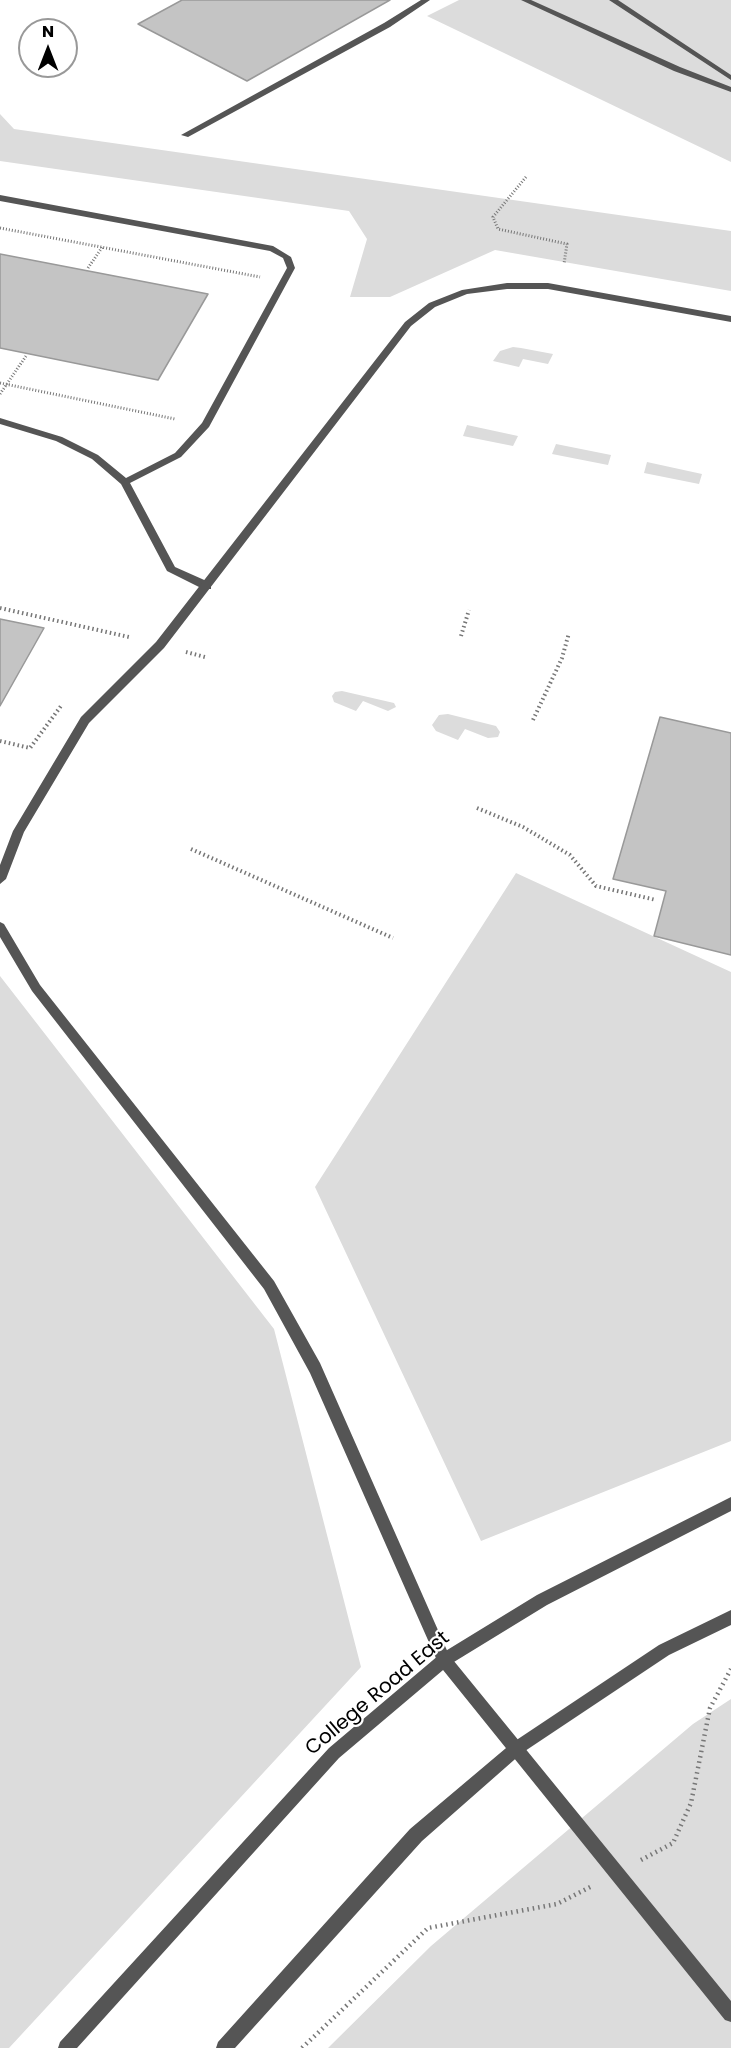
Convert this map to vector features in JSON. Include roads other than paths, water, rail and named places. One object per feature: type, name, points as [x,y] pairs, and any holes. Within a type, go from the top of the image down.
[{"type":"street","points":[[185,135],[387,25],[426,0]]},
{"type":"street","points":[[525,0],[677,69],[731,90]]},
{"type":"street","points":[[613,0],[731,78]]},
{"type":"street","points":[[0,198],[273,249],[287,257],[291,268],[206,425],[178,455],[125,482]]},
{"type":"street","points":[[0,879],[19,831],[85,720],[160,645],[408,324],[432,305],[465,292],[507,286],[548,286],[731,319]]},
{"type":"street","points":[[0,421],[59,439],[95,458],[125,482],[171,569],[207,586]]},
{"type":"street","points":[[0,927],[36,988],[269,1285],[315,1368],[444,1660],[731,2014]]},
{"type":"street","name":"College Road East","points":[[66,2048],[334,1753],[444,1660],[542,1600],[731,1504]]},
{"type":"street","points":[[224,2048],[416,1835],[517,1748],[664,1650],[731,1617]]}]
